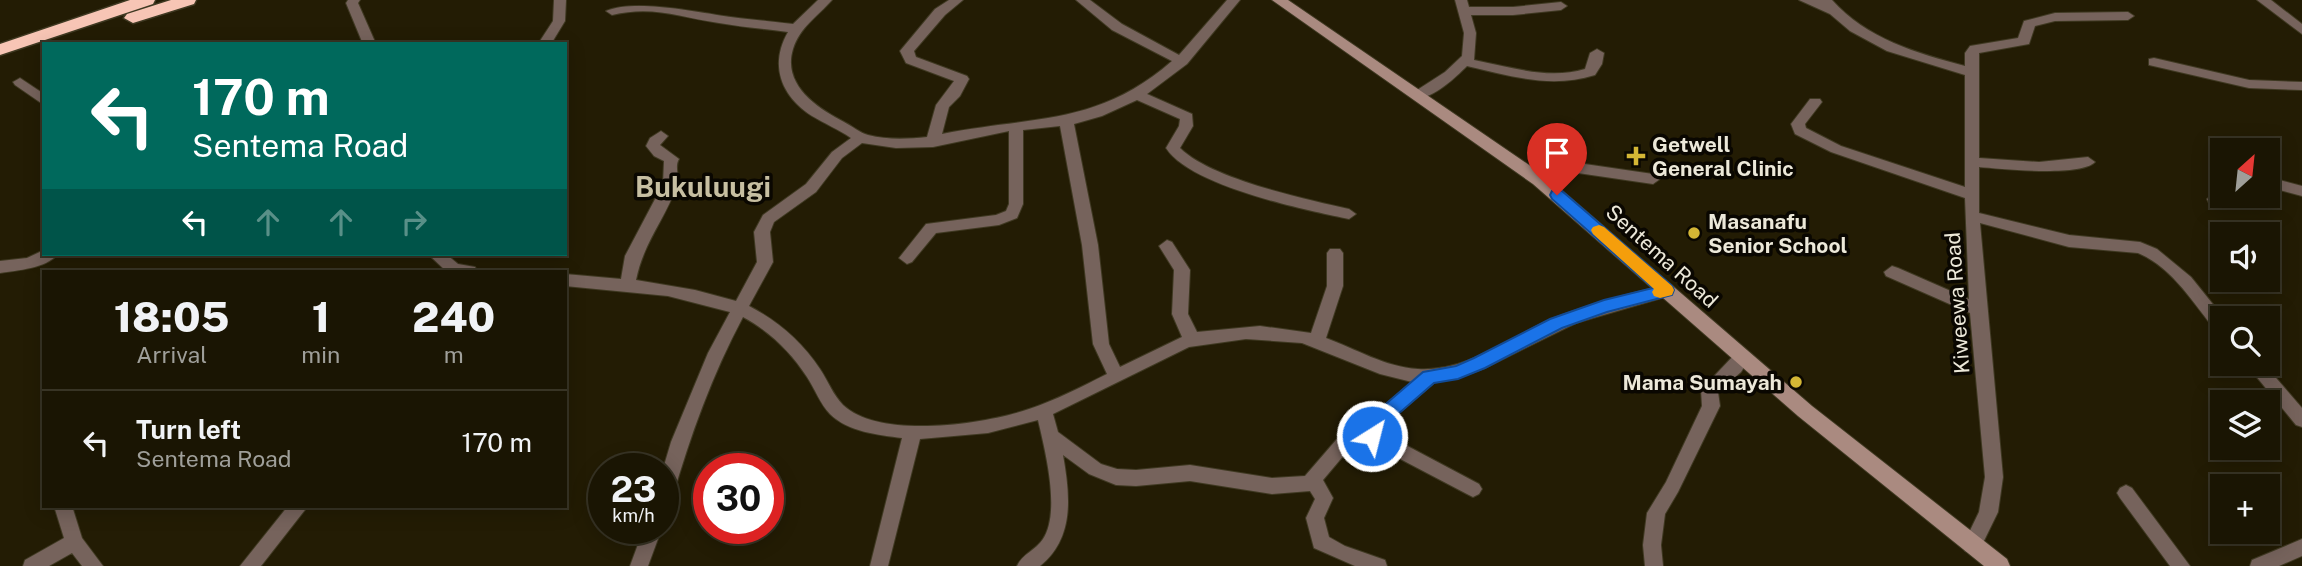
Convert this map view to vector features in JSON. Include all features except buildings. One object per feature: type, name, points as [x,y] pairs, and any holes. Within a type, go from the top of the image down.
[{"type":"highway","points":[[0,50],[147,0]]},
{"type":"highway","points":[[62,42],[188,0]]},
{"type":"highway","points":[[0,63],[42,49]]},
{"type":"main road","name":"Sentema Road","points":[[1279,0],[1419,94],[1536,178],[1742,358],[2000,566]]},
{"type":"street","points":[[354,0],[352,3],[369,42]]},
{"type":"street","points":[[545,42],[558,21],[560,0]]},
{"type":"street","points":[[826,0],[798,29],[786,54],[784,64],[787,80],[809,107],[849,128],[860,138],[896,145],[933,142],[1066,121],[1103,110],[1166,76],[1234,0]]},
{"type":"street","points":[[933,142],[943,105],[955,93],[962,79],[911,61],[907,51],[940,12],[957,0]]},
{"type":"street","points":[[1082,0],[1110,25],[1182,61]]},
{"type":"street","points":[[1805,0],[1829,6],[1852,26],[1878,41],[1922,58],[1971,72]]},
{"type":"street","points":[[2263,0],[2302,30]]},
{"type":"street","points":[[612,11],[632,2],[649,2],[680,8],[705,17],[798,29]]},
{"type":"street","points":[[1419,94],[1466,62],[1471,48],[1462,5],[1513,11],[1561,6]]},
{"type":"street","name":"Kiweewa Road","points":[[1972,545],[1986,525],[1992,502],[1994,477],[1972,216],[1972,53],[1981,47],[2004,46],[2024,41],[2029,24],[2043,19],[2128,16]]},
{"type":"street","points":[[1466,62],[1526,74],[1568,78],[1590,72],[1597,53]]},
{"type":"street","points":[[2154,62],[2236,82],[2302,86]]},
{"type":"street","points":[[20,82],[42,99]]},
{"type":"street","points":[[1136,93],[1187,117],[1186,126],[1173,148],[1184,158],[1228,180],[1284,200],[1349,214]]},
{"type":"street","points":[[1815,102],[1798,124],[1800,131],[1833,147],[1972,195]]},
{"type":"street","points":[[1066,121],[1090,245],[1101,344],[1116,376]]},
{"type":"street","points":[[907,258],[931,228],[999,220],[1012,215],[1016,204],[1016,127]]},
{"type":"street","points":[[627,286],[633,256],[670,184],[669,164],[672,159],[659,153],[653,146],[654,141],[662,136]]},
{"type":"street","points":[[677,453],[716,352],[765,262],[762,232],[768,219],[811,188],[837,155],[860,138]]},
{"type":"street","points":[[1972,162],[2039,167],[2088,162]]},
{"type":"street","points":[[1536,178],[1571,167],[1653,179]]},
{"type":"street","points":[[2280,185],[2302,191]]},
{"type":"street","points":[[1972,216],[2069,241],[2140,248],[2151,252],[2180,278],[2210,313]]},
{"type":"street","points":[[1167,246],[1182,270],[1180,314],[1192,340]]},
{"type":"street","points":[[1317,341],[1335,286],[1335,253]]},
{"type":"street","points":[[0,267],[29,263],[45,256]]},
{"type":"street","points":[[438,265],[462,270]]},
{"type":"street","points":[[1892,272],[1978,310]]},
{"type":"street","points":[[567,280],[663,291],[741,309],[765,322],[791,348],[811,369],[837,409],[857,422],[887,429],[913,431],[987,425],[1044,411],[1172,347],[1192,340],[1260,331],[1285,333],[1317,341],[1401,373],[1429,377],[1458,372],[1556,324],[1666,290]]},
{"type":"street","points":[[1654,566],[1652,545],[1656,513],[1672,487],[1711,406],[1709,390],[1722,376],[1737,366],[1742,358]]},
{"type":"street","points":[[2264,376],[2302,420]]},
{"type":"street","points":[[1051,436],[1095,469],[1116,477],[1189,474],[1272,486],[1310,483],[1349,438],[1380,419],[1429,377]]},
{"type":"street","points":[[1026,566],[1043,553],[1056,532],[1059,506],[1051,436],[1044,411]]},
{"type":"street","points":[[1380,419],[1371,430],[1376,439],[1473,489]]},
{"type":"street","points":[[879,566],[913,431]]},
{"type":"street","points":[[1313,480],[1324,498],[1315,518],[1321,542],[1339,552],[1378,566]]},
{"type":"street","points":[[2126,494],[2181,566]]},
{"type":"street","points":[[64,508],[74,542],[94,566]]},
{"type":"street","points":[[249,566],[297,508]]},
{"type":"street","points":[[32,566],[74,542]]},
{"type":"street","points":[[639,566],[647,544]]},
{"type":"street","points":[[2259,566],[2302,547]]},
{"type":"slow traffic","points":[[1599,230],[1666,290],[1660,292]]},
{"type":"place","name":"Getwell General Clinic","points":[[1636,156]]},
{"type":"place","name":"Masanafu Senior School","points":[[1694,233]]},
{"type":"place","name":"Mama Sumayah","points":[[1796,382]]},
{"type":"district","name":"Bukuluugi","points":[[703,186]]},
{"type":"route","points":[[1372,436],[1373,425],[1429,377],[1458,372],[1556,324],[1666,290],[1557,195]]}]
